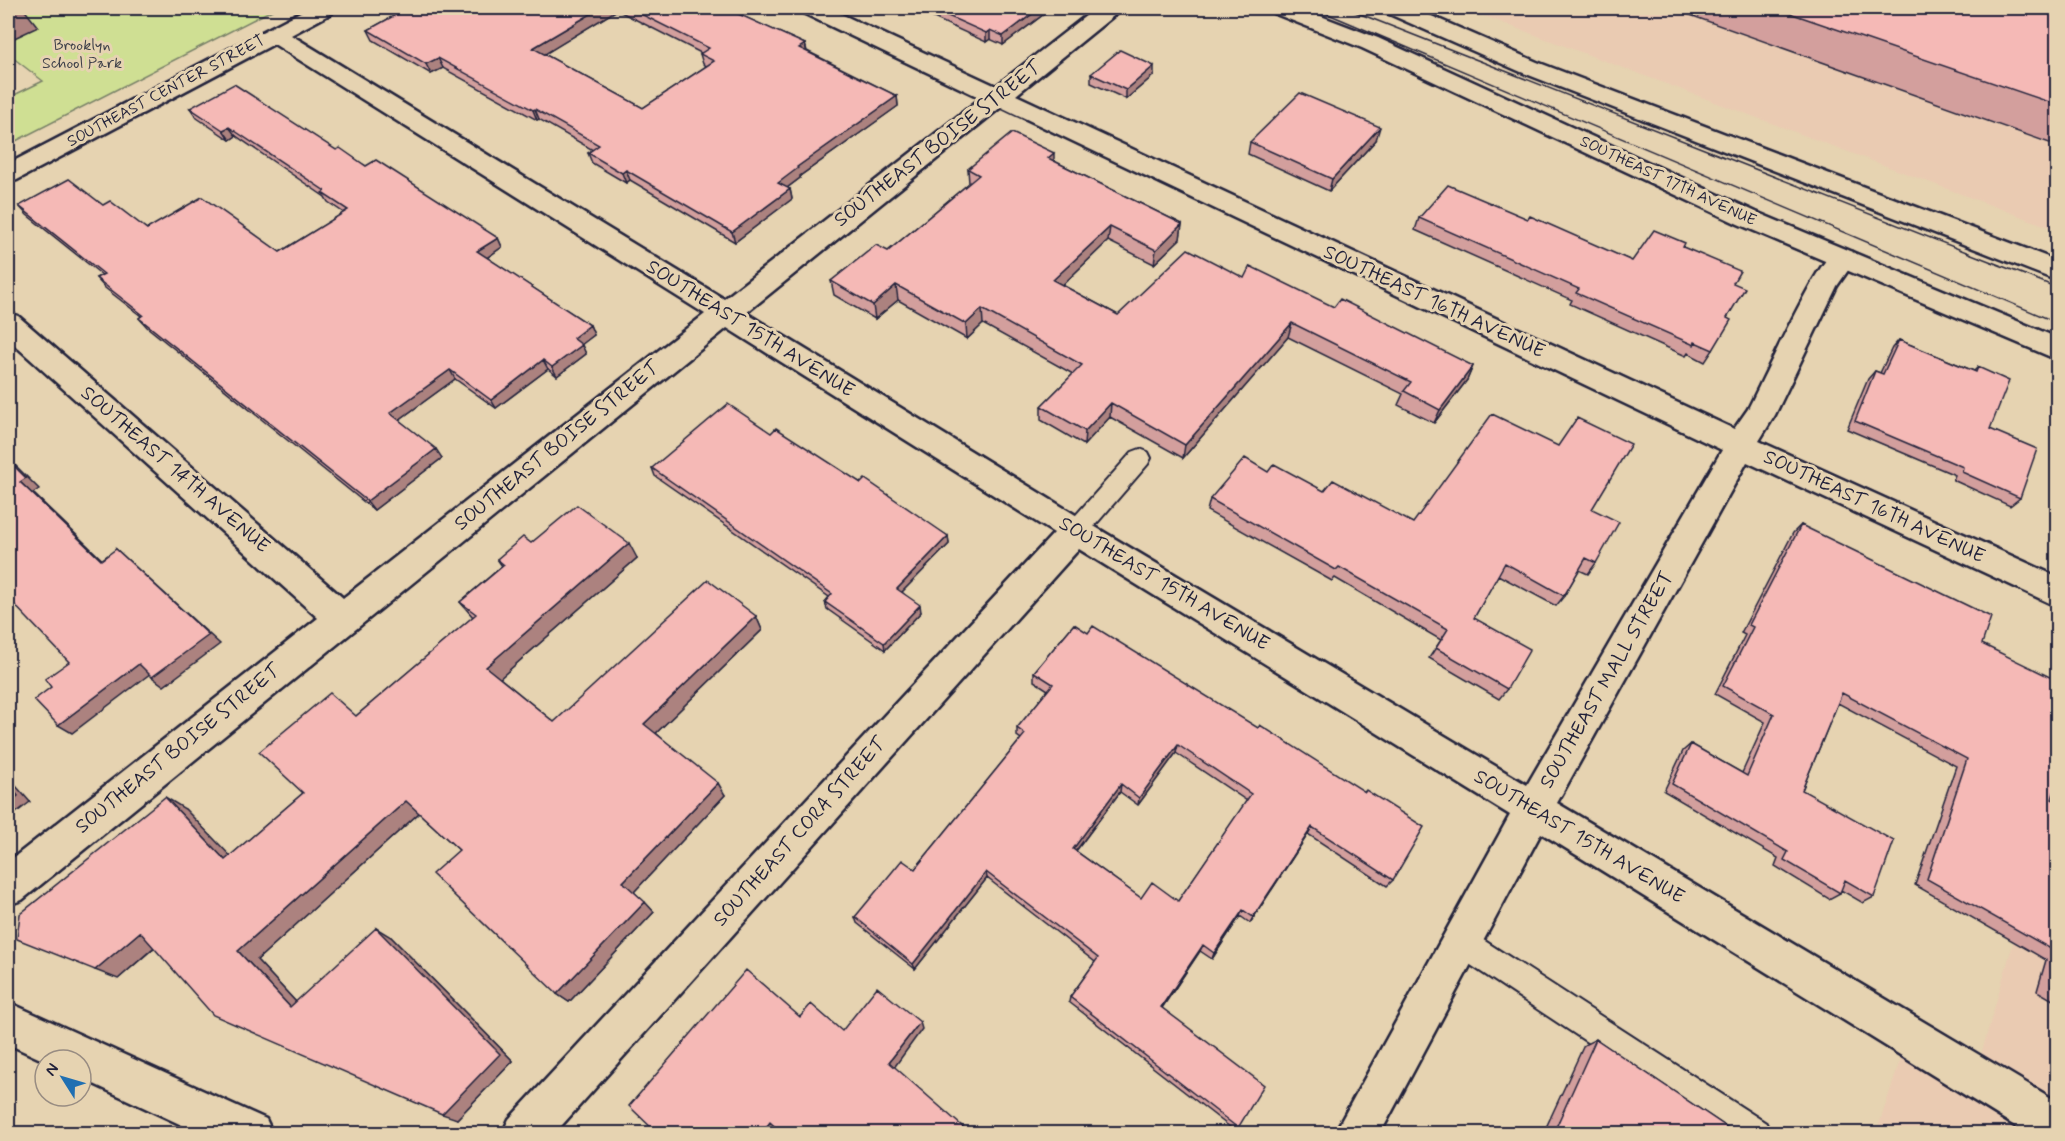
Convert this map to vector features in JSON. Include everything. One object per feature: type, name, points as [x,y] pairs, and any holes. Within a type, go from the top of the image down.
[{"type":"street","name":"SOUTHEAST CENTER STREET","points":[[8,174],[324,8]]},
{"type":"street","name":"SOUTHEAST 16TH AVENUE","points":[[811,8],[1740,446],[2058,593]]},
{"type":"street","name":"SOUTHEAST BOISE STREET","points":[[8,886],[1109,8]]},
{"type":"street","name":"SOUTHEAST 17TH AVENUE","points":[[1281,8],[1370,43],[1686,190],[2058,350]]},
{"type":"street","points":[[1395,8],[1529,67],[2058,272]]},
{"type":"street","name":"SOUTHEAST 15TH AVENUE","points":[[274,34],[1076,531],[2058,1127]]},
{"type":"street","name":"SOUTHEAST MALL STREET","points":[[1356,1134],[1533,810],[1740,446],[1760,415],[1826,283],[1842,259]]},
{"type":"street","name":"SOUTHEAST 14TH AVENUE","points":[[8,323],[342,618]]},
{"type":"street","name":"SOUTHEAST CORA STREET","points":[[524,1134],[1076,531]]},
{"type":"street","points":[[8,1023],[251,1134]]},
{"type":"lane","points":[[1076,531],[1140,458]]},
{"type":"lane","points":[[1461,942],[1755,1134]]},
{"type":"shaded area","points":[[1463,8],[2057,8],[2057,230]]},
{"type":"shaded area","points":[[2057,791],[2057,1133],[1876,1134],[1909,1033],[1976,1072]]},
{"type":"green space","name":"Brooklyn School Park","points":[[8,8],[276,8],[8,145],[8,98],[43,81],[8,54]]},
{"type":"building","points":[[408,8],[601,8],[533,48],[643,108],[714,61],[700,54],[709,48],[629,8],[725,8],[805,44],[799,48],[897,96],[797,167],[778,183],[790,189],[732,232],[626,170],[622,173],[588,153],[599,145],[535,109],[533,110],[438,58],[426,64],[368,30]]},
{"type":"building","points":[[930,8],[1040,8],[1003,36],[990,30],[986,33]]},
{"type":"building","points":[[1775,8],[2058,8],[2058,105]]},
{"type":"building","points":[[1120,50],[1154,66],[1126,90],[1091,74]]},
{"type":"building","points":[[234,84],[336,150],[340,148],[366,166],[376,160],[498,238],[477,251],[590,325],[573,338],[582,345],[552,367],[543,360],[491,400],[450,370],[390,413],[436,449],[367,501],[139,318],[143,315],[96,278],[104,274],[19,206],[69,179],[103,205],[110,201],[147,229],[202,197],[280,252],[348,210],[322,193],[325,191],[229,127],[223,130],[190,108]]},
{"type":"building","points":[[1300,93],[1380,127],[1332,179],[1250,142]]},
{"type":"building","points":[[1012,133],[1054,153],[1048,158],[1182,224],[1156,250],[1110,227],[1053,280],[1118,315],[1188,249],[1244,278],[1250,266],[1334,307],[1340,299],[1473,366],[1440,410],[1404,391],[1411,382],[1292,323],[1185,445],[1111,403],[1085,431],[1041,406],[1082,365],[982,309],[966,324],[896,285],[873,305],[831,281],[876,245],[888,251],[979,175],[968,169]]},
{"type":"building","points":[[1448,185],[1528,219],[1530,216],[1632,261],[1654,230],[1685,243],[1683,247],[1740,271],[1733,283],[1745,288],[1727,318],[1731,320],[1713,350],[1695,342],[1694,345],[1576,293],[1579,289],[1419,218]]},
{"type":"building","points":[[1899,340],[1976,372],[1978,367],[2009,381],[1990,429],[2037,449],[2020,498],[1962,472],[1963,467],[1855,421],[1875,371],[1883,374]]},
{"type":"building","points":[[728,404],[771,433],[776,428],[861,483],[865,479],[948,536],[897,589],[920,605],[884,643],[825,602],[832,594],[652,468]]},
{"type":"building","points":[[1492,414],[1558,446],[1577,418],[1631,444],[1592,509],[1619,522],[1596,563],[1586,558],[1564,596],[1505,563],[1474,618],[1530,649],[1507,689],[1436,648],[1448,629],[1339,567],[1336,570],[1210,499],[1245,458],[1268,472],[1274,464],[1324,491],[1333,480],[1413,523]]},
{"type":"building","points":[[8,460],[26,478],[20,482],[101,560],[116,549],[209,635],[152,677],[139,664],[58,725],[34,700],[51,687],[45,679],[69,662],[8,598]]},
{"type":"building","points":[[577,505],[629,543],[486,667],[554,722],[708,580],[756,616],[644,724],[718,783],[623,882],[645,902],[557,994],[432,874],[459,850],[406,801],[238,951],[290,1007],[376,928],[500,1054],[442,1114],[213,1015],[140,932],[95,970],[17,939],[20,914],[165,797],[225,860],[303,793],[259,752],[330,693],[356,716],[476,614],[460,602],[504,565],[497,559],[523,537],[531,543]]},
{"type":"building","points":[[1801,525],[1991,617],[1982,644],[2058,681],[2058,780],[2052,799],[2058,802],[2058,953],[1927,879],[1967,759],[1842,693],[1802,790],[1894,841],[1874,897],[1845,880],[1840,893],[1784,860],[1788,852],[1672,784],[1691,744],[1747,776],[1774,714],[1723,686],[1753,627],[1749,625]]},
{"type":"building","points":[[1074,624],[1088,633],[1093,626],[1258,728],[1260,725],[1424,827],[1393,880],[1312,827],[1253,917],[1243,910],[1214,953],[1203,945],[1161,1007],[1264,1085],[1238,1128],[1070,997],[1098,958],[986,872],[913,964],[855,917],[902,860],[915,869],[1025,734],[1017,728],[1053,684],[1034,672]],"holes":[[[1178,745],[1251,794],[1178,901],[1152,882],[1141,898],[1073,849],[1121,784],[1139,798]]]},
{"type":"building","points":[[8,784],[18,796],[8,804]]},
{"type":"building","points":[[2058,964],[2058,990],[2051,986]]},
{"type":"building","points":[[746,970],[800,1017],[811,1004],[842,1031],[877,987],[920,1022],[889,1062],[971,1134],[783,1134],[770,1122],[761,1134],[658,1134],[629,1106]]},
{"type":"building","points":[[1596,1039],[1737,1134],[1553,1134]]},
{"type":"tram line","points":[[1314,8],[2058,323]]},
{"type":"tram line","points":[[1345,8],[2058,288]]}]
